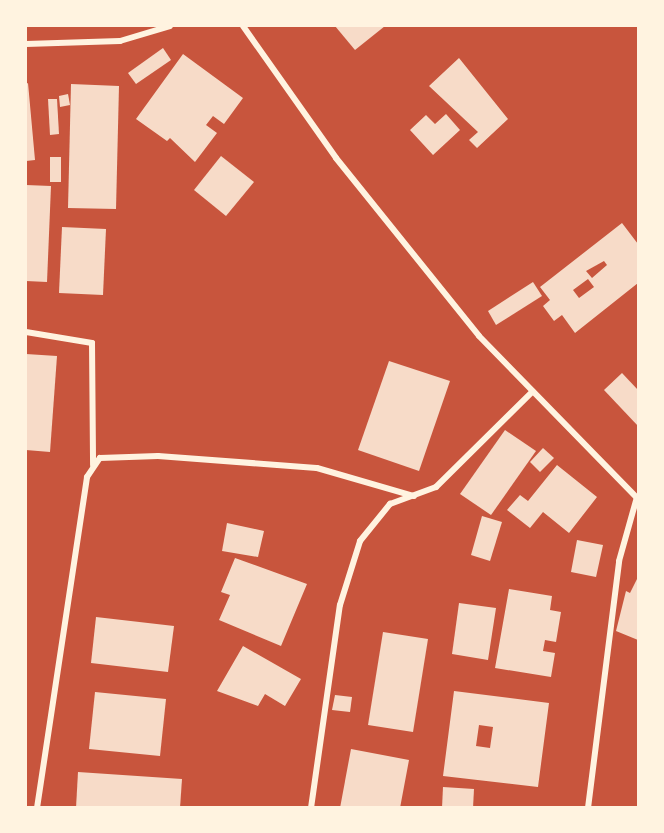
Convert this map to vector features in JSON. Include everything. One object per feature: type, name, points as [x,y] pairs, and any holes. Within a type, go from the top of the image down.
[{"type":"street","points":[[26,44],[120,41],[170,26]]},
{"type":"street","points":[[243,26],[336,158],[479,336],[638,498],[619,561],[588,807]]},
{"type":"street","points":[[26,332],[92,343],[93,465],[37,807]]},
{"type":"street","points":[[311,807],[349,570],[373,520],[390,504],[436,487],[532,391]]},
{"type":"street","points":[[93,465],[100,458],[158,456],[317,468],[414,496]]},
{"type":"building","points":[[335,26],[385,26],[355,50]]},
{"type":"building","points":[[163,48],[171,60],[136,84],[128,73]]},
{"type":"building","points":[[183,54],[243,98],[224,124],[213,116],[206,125],[217,133],[195,162],[170,138],[167,141],[136,119]]},
{"type":"building","points":[[459,58],[508,119],[477,148],[469,140],[478,132],[429,86]]},
{"type":"building","points":[[28,83],[35,160],[26,161],[26,84]]},
{"type":"building","points":[[71,84],[119,86],[116,209],[68,208]]},
{"type":"building","points":[[68,94],[70,105],[60,107],[59,96]]},
{"type":"building","points":[[48,99],[57,99],[59,134],[50,135]]},
{"type":"building","points":[[446,114],[460,130],[433,155],[410,130],[426,115],[435,124]]},
{"type":"building","points":[[221,156],[254,182],[226,216],[194,190]]},
{"type":"building","points":[[50,157],[61,157],[61,182],[50,182]]},
{"type":"building","points":[[26,185],[51,186],[47,282],[26,281]]},
{"type":"building","points":[[622,223],[638,244],[638,283],[575,333],[562,315],[554,321],[543,306],[550,300],[540,287]],"holes":[[[604,261],[607,265],[592,278],[586,271]],[[588,279],[594,287],[579,298],[573,290]]]},
{"type":"building","points":[[62,227],[106,229],[103,295],[59,293]]},
{"type":"building","points":[[533,282],[542,296],[496,325],[488,311]]},
{"type":"building","points":[[26,354],[57,356],[50,452],[26,450]]},
{"type":"building","points":[[389,361],[450,381],[419,471],[358,450]]},
{"type":"building","points":[[622,373],[638,390],[638,426],[604,390]]},
{"type":"building","points":[[505,430],[536,451],[491,515],[460,494]]},
{"type":"building","points":[[543,448],[554,458],[540,472],[530,462]]},
{"type":"building","points":[[557,465],[597,497],[569,533],[543,512],[530,528],[507,510],[520,495],[528,501]]},
{"type":"building","points":[[482,516],[502,522],[490,561],[471,555]]},
{"type":"building","points":[[227,523],[264,531],[258,557],[222,551]]},
{"type":"building","points":[[577,540],[603,545],[596,577],[571,572]]},
{"type":"building","points":[[235,558],[307,584],[281,646],[219,620],[230,595],[221,592]]},
{"type":"building","points":[[638,577],[638,640],[616,631],[626,591],[630,593]]},
{"type":"building","points":[[509,589],[552,596],[550,610],[561,612],[556,642],[545,640],[543,651],[555,653],[551,677],[495,668]]},
{"type":"building","points":[[459,603],[496,608],[488,660],[452,654]]},
{"type":"building","points":[[96,617],[174,626],[168,672],[91,663]]},
{"type":"building","points":[[383,632],[428,639],[413,732],[368,725]]},
{"type":"building","points":[[243,646],[301,679],[285,706],[265,694],[258,706],[217,691]]},
{"type":"building","points":[[454,691],[549,703],[538,787],[443,776]],"holes":[[[479,725],[493,727],[490,748],[476,746]]]},
{"type":"building","points":[[95,692],[166,699],[160,756],[89,749]]},
{"type":"building","points":[[335,695],[352,697],[350,712],[332,710]]},
{"type":"building","points":[[351,749],[409,760],[400,808],[340,808]]},
{"type":"building","points":[[78,772],[182,779],[180,808],[76,808]]},
{"type":"building","points":[[443,787],[474,789],[473,808],[442,808]]}]
